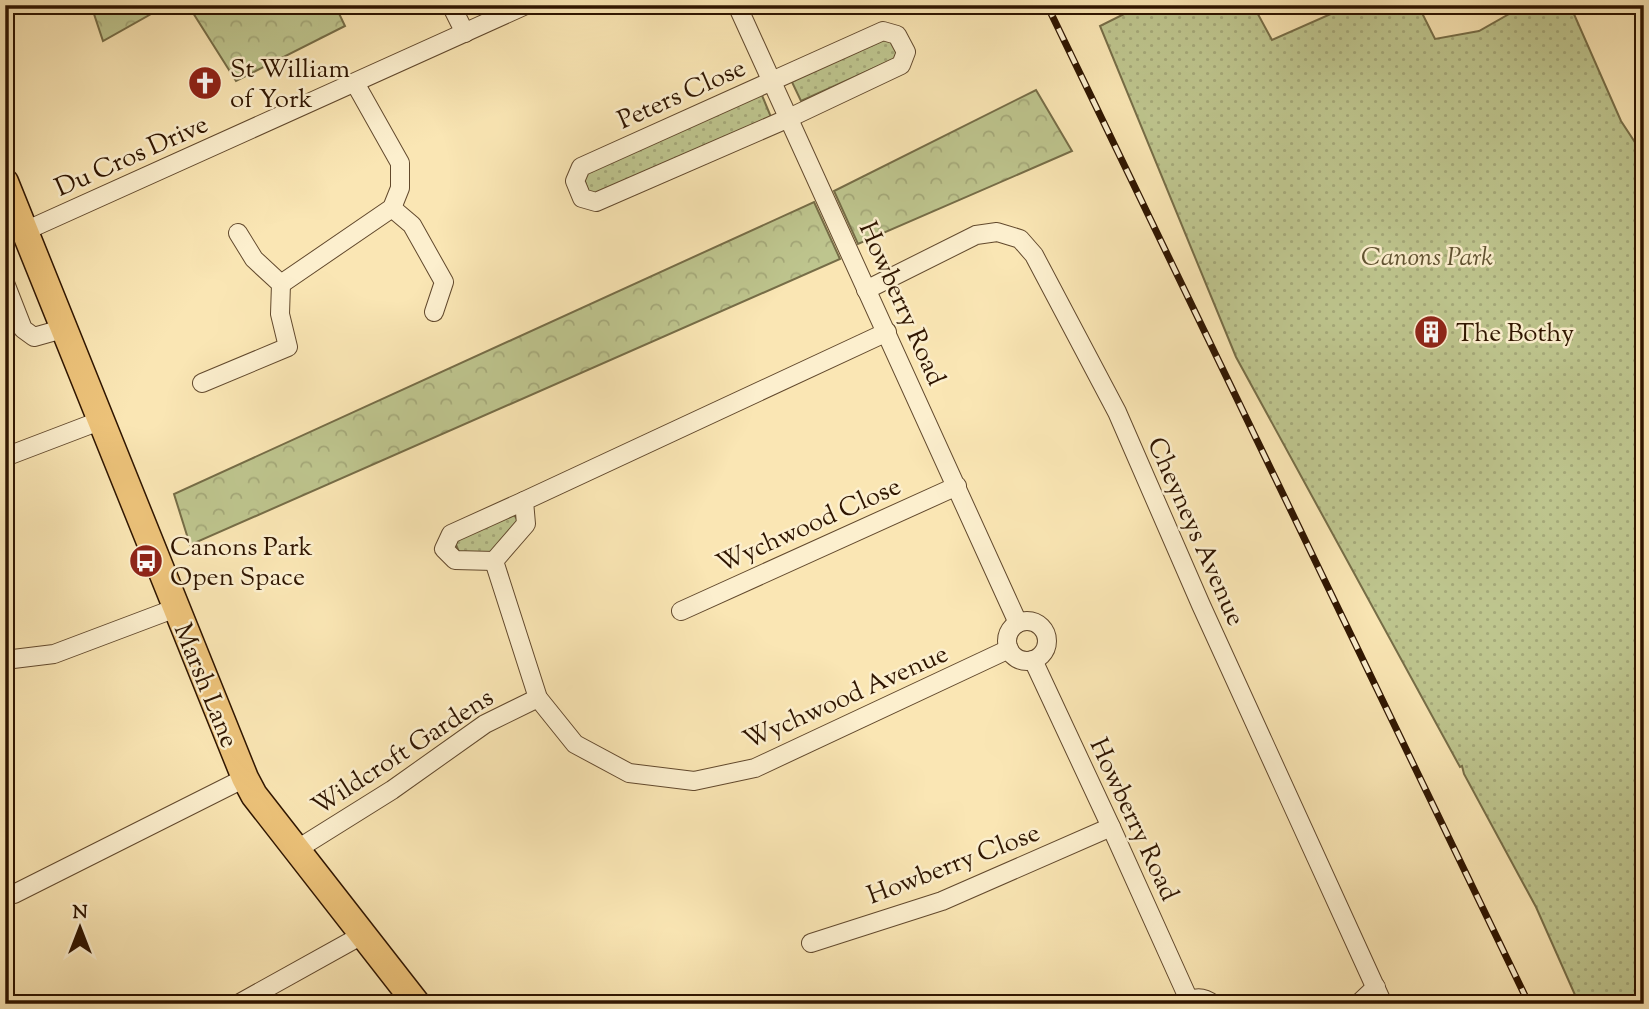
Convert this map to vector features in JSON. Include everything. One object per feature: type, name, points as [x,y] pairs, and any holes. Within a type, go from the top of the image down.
[{"type":"main road","name":"Marsh Lane","points":[[5,182],[254,795],[417,1004]]},
{"type":"street","points":[[451,5],[465,33]]},
{"type":"street","name":"Du Cros Drive","points":[[25,231],[526,5]]},
{"type":"street","name":"Howberry Road","points":[[737,5],[1018,623]]},
{"type":"street","name":"Peters Close","points":[[883,31],[898,35],[906,52],[901,65],[789,118],[596,202],[582,198],[575,181],[581,167],[773,80],[883,31]]},
{"type":"street","points":[[281,284],[392,208],[400,188],[400,163],[355,83]]},
{"type":"street","points":[[392,208],[412,225],[444,282],[434,312]]},
{"type":"street","name":"Cheyneys Avenue","points":[[866,289],[976,235],[996,232],[1020,239],[1034,255],[1116,412],[1206,617],[1380,995]]},
{"type":"street","points":[[202,383],[288,346],[280,314],[281,284],[254,259],[238,233]]},
{"type":"street","points":[[5,283],[23,329],[34,337],[66,328]]},
{"type":"street","points":[[524,501],[526,524],[494,561],[455,560],[444,549],[451,534],[887,331]]},
{"type":"street","points":[[5,457],[102,420]]},
{"type":"street","name":"Wychwood Close","points":[[681,611],[957,486]]},
{"type":"street","name":"Wychwood Avenue","points":[[494,561],[538,698],[575,744],[629,774],[694,781],[755,768],[1009,649]]},
{"type":"street","points":[[5,660],[54,654],[176,608]]},
{"type":"street","points":[[1024,621],[1037,624],[1046,634],[1043,652],[1033,660],[1021,660],[1009,649],[1007,637],[1018,623],[1024,621]]},
{"type":"street","name":"Howberry Road","points":[[1033,660],[1111,827],[1186,1002]]},
{"type":"street","name":"Wildcroft Gardens","points":[[296,850],[392,790],[485,724],[538,698]]},
{"type":"street","points":[[5,894],[14,894],[246,778]]},
{"type":"street","name":"Howberry Close","points":[[811,943],[943,901],[1111,827]]},
{"type":"street","points":[[238,1004],[363,934]]},
{"type":"street","points":[[1358,1004],[1360,1000],[1380,995]]},
{"type":"street","points":[[1186,1002],[1203,999],[1213,1004]]},
{"type":"green space","points":[[91,5],[167,5],[103,41]]},
{"type":"green space","points":[[188,5],[335,5],[345,26],[236,81]]},
{"type":"green space","name":"Canons Park","points":[[1142,5],[1253,5],[1272,40],[1351,5],[1418,5],[1435,39],[1479,31],[1525,5],[1570,5],[1621,121],[1644,156],[1644,1004],[1579,1004],[1536,907],[1462,766],[1460,767],[1236,357],[1100,26]]},
{"type":"green space","points":[[888,36],[899,57],[801,101],[791,80]]},
{"type":"green space","points":[[1036,90],[1072,151],[858,244],[834,191]]},
{"type":"green space","points":[[761,93],[771,117],[590,196],[582,173]]},
{"type":"green space","points":[[814,202],[840,259],[190,545],[174,494]]},
{"type":"green space","points":[[514,515],[520,523],[490,553],[459,552],[454,540]]},
{"type":"railway","points":[[1047,5],[1529,1004]]},
{"type":"place","name":"St William of York","points":[[205,83]]},
{"type":"place","name":"The Bothy","points":[[1431,332]]},
{"type":"place","name":"Canons Park Open Space","points":[[146,561]]}]
